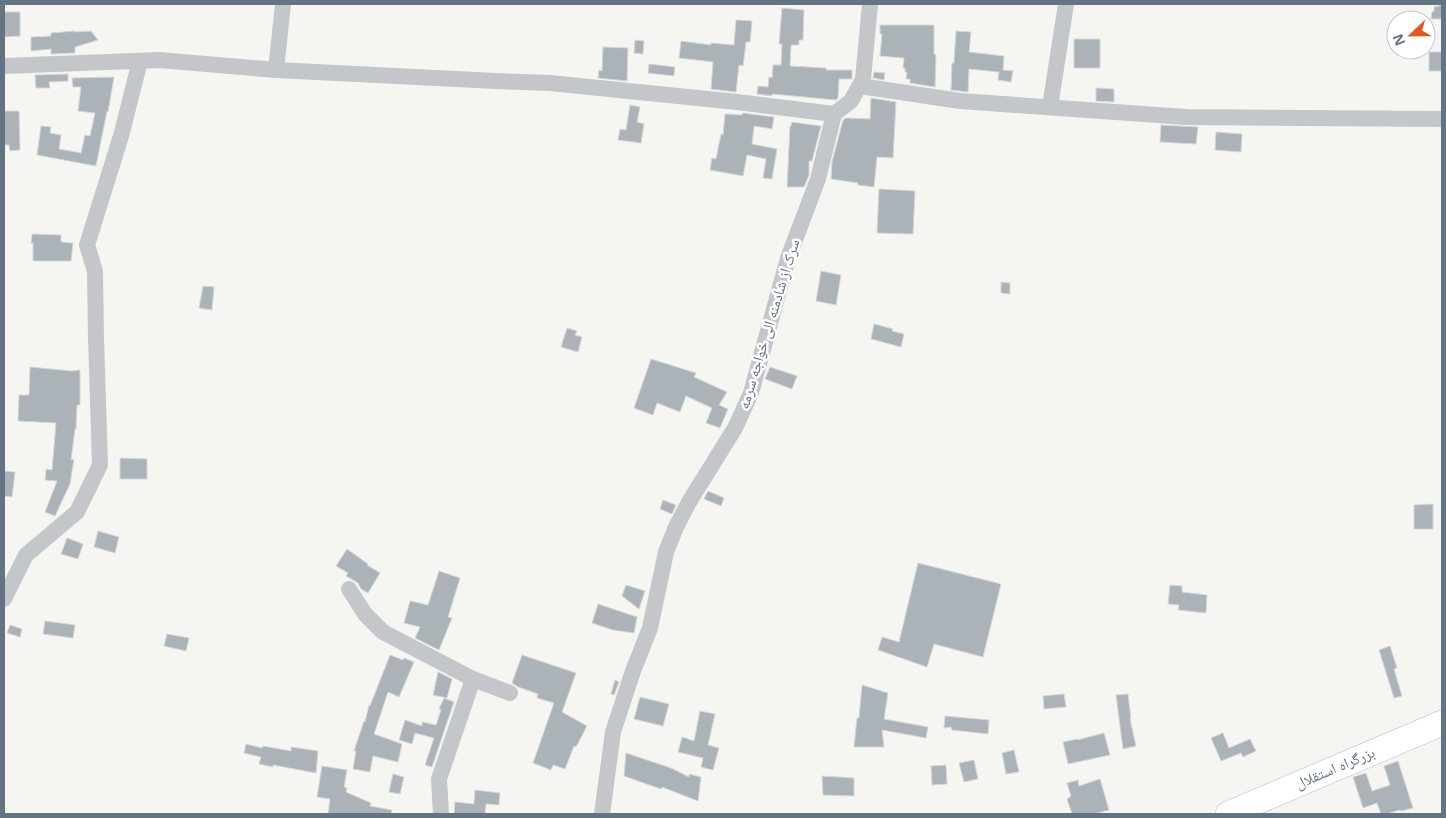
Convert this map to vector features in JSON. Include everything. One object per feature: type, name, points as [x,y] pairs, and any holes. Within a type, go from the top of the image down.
[{"type":"highway","name":"بزرگراه استقلال","points":[[1228,814],[1442,723]]},
{"type":"street","points":[[276,70],[283,4]]},
{"type":"street","points":[[4,66],[159,60],[276,70],[496,82],[550,82],[834,114],[851,101],[863,79],[870,4]]},
{"type":"street","points":[[1050,107],[1066,4]]},
{"type":"street","points":[[4,599],[26,555],[77,512],[100,465],[95,271],[86,245],[121,136],[140,61]]},
{"type":"street","points":[[860,86],[960,102],[1186,117],[1442,119]]},
{"type":"street","name":"سرک از شادمنه الی خواجه سرمه","points":[[602,814],[613,732],[633,670],[650,628],[666,552],[676,526],[735,428],[751,393],[788,258],[818,179],[834,114]]},
{"type":"street","points":[[349,589],[365,614],[384,632],[473,679],[510,693]]},
{"type":"street","points":[[441,814],[439,779],[473,679]]},
{"type":"building","points":[[1442,5],[1442,19],[1436,19],[1434,7]]},
{"type":"building","points":[[782,8],[804,10],[803,40],[799,40],[799,45],[791,45],[790,66],[826,68],[826,70],[852,70],[852,79],[839,79],[838,98],[836,100],[757,94],[758,86],[768,87],[769,77],[772,78],[773,65],[781,65],[782,44],[779,44]]},
{"type":"building","points":[[4,12],[20,12],[20,36],[4,37]]},
{"type":"building","points":[[736,20],[752,21],[750,42],[746,42],[743,66],[739,65],[736,92],[711,89],[713,62],[679,58],[681,41],[711,45],[711,43],[734,45]]},
{"type":"building","points":[[880,25],[934,25],[934,54],[936,55],[935,87],[910,83],[910,79],[906,79],[907,72],[903,68],[904,58],[880,56],[882,34],[880,34]]},
{"type":"building","points":[[91,31],[98,40],[75,47],[75,53],[51,54],[51,49],[31,51],[31,37],[51,36],[51,33]]},
{"type":"building","points":[[956,31],[971,32],[969,52],[1004,56],[1003,70],[1013,71],[1011,82],[998,80],[999,72],[969,69],[968,92],[951,90]]},
{"type":"building","points":[[1074,39],[1100,39],[1100,68],[1074,68]]},
{"type":"building","points":[[635,40],[644,41],[643,54],[634,53]]},
{"type":"building","points":[[603,47],[628,48],[627,81],[598,78],[599,70],[602,71]]},
{"type":"building","points":[[1436,52],[1442,52],[1442,71],[1429,71],[1429,60],[1436,60]]},
{"type":"building","points":[[649,64],[675,67],[674,76],[648,73]]},
{"type":"building","points":[[874,72],[885,73],[884,80],[873,78]]},
{"type":"building","points":[[68,74],[68,81],[49,82],[50,88],[36,88],[35,75]]},
{"type":"building","points":[[114,77],[96,166],[37,155],[41,126],[51,127],[50,133],[61,135],[59,149],[81,153],[85,135],[90,136],[95,113],[78,111],[81,87],[73,87],[72,78]]},
{"type":"building","points":[[1096,88],[1114,89],[1114,102],[1096,101]]},
{"type":"building","points":[[871,98],[896,102],[893,158],[877,157],[874,187],[831,179],[832,162],[843,120],[846,118],[870,119]]},
{"type":"building","points":[[630,105],[640,107],[637,122],[644,124],[641,143],[618,140],[620,129],[626,130]]},
{"type":"building","points":[[4,111],[19,111],[20,150],[10,151],[9,145],[4,145]]},
{"type":"building","points":[[743,113],[774,117],[772,129],[754,126],[752,144],[777,149],[772,179],[763,178],[766,159],[747,155],[743,176],[710,170],[712,158],[716,159],[721,134],[723,135],[725,114],[742,115]]},
{"type":"building","points":[[792,122],[821,126],[812,161],[809,161],[809,175],[804,187],[787,187],[790,126]]},
{"type":"building","points":[[1161,125],[1198,127],[1196,144],[1160,142]]},
{"type":"building","points":[[1216,132],[1242,134],[1241,152],[1215,150]]},
{"type":"building","points":[[879,189],[915,191],[913,234],[877,233]]},
{"type":"building","points":[[32,234],[61,235],[61,242],[73,243],[71,261],[33,261]]},
{"type":"building","points":[[821,271],[841,275],[836,305],[816,301]]},
{"type":"building","points":[[1001,282],[1010,283],[1010,294],[1001,293]]},
{"type":"building","points":[[203,286],[214,287],[212,310],[199,308]]},
{"type":"building","points":[[874,324],[904,334],[901,347],[871,339]]},
{"type":"building","points":[[567,328],[577,331],[575,335],[582,337],[578,352],[561,347]]},
{"type":"building","points":[[651,359],[696,373],[694,377],[727,392],[719,405],[728,409],[720,428],[706,423],[712,408],[686,396],[680,412],[657,403],[653,415],[634,408]]},
{"type":"building","points":[[30,367],[80,370],[80,405],[77,405],[76,429],[71,460],[74,459],[70,484],[55,516],[45,512],[57,481],[45,480],[46,469],[52,470],[56,423],[18,421],[19,395],[29,395]]},
{"type":"building","points":[[770,367],[797,376],[792,389],[765,379]]},
{"type":"building","points":[[120,458],[147,459],[147,479],[120,479]]},
{"type":"building","points":[[4,471],[15,472],[12,497],[4,496]]},
{"type":"building","points":[[708,491],[724,498],[721,506],[704,499]]},
{"type":"building","points":[[663,500],[676,505],[672,514],[660,509]]},
{"type":"building","points":[[1433,504],[1433,529],[1414,529],[1414,505]]},
{"type":"building","points":[[98,531],[119,537],[115,553],[94,547]]},
{"type":"building","points":[[67,538],[83,544],[78,559],[61,554]]},
{"type":"building","points":[[347,549],[380,573],[368,593],[361,589],[358,583],[346,576],[348,573],[336,566]]},
{"type":"building","points":[[918,563],[1001,584],[983,657],[934,644],[927,667],[878,650],[882,637],[899,642]]},
{"type":"building","points":[[439,571],[460,578],[448,617],[452,618],[439,650],[415,638],[420,627],[404,623],[410,601],[428,605]]},
{"type":"building","points":[[626,585],[645,591],[639,609],[622,596]]},
{"type":"building","points":[[1170,585],[1182,586],[1182,592],[1207,595],[1206,613],[1178,610],[1179,605],[1168,604]]},
{"type":"building","points":[[598,604],[637,617],[634,633],[613,630],[592,623]]},
{"type":"building","points":[[45,621],[75,625],[73,638],[43,634]]},
{"type":"building","points":[[10,625],[22,629],[20,637],[7,633]]},
{"type":"building","points":[[167,634],[189,638],[186,651],[164,646]]},
{"type":"building","points":[[1390,646],[1397,668],[1394,669],[1402,696],[1394,698],[1379,650]]},
{"type":"building","points":[[390,655],[414,662],[399,697],[388,692],[374,734],[402,744],[398,762],[373,756],[370,772],[353,769],[356,751],[354,751],[369,705]]},
{"type":"building","points":[[522,655],[576,673],[562,712],[587,726],[576,747],[574,746],[565,769],[553,765],[551,770],[533,763],[554,703],[537,698],[538,694],[512,683]]},
{"type":"building","points":[[438,672],[452,679],[447,698],[433,695]]},
{"type":"building","points":[[615,680],[619,682],[614,695],[611,694]]},
{"type":"building","points":[[862,685],[888,693],[884,719],[928,727],[926,738],[882,730],[884,747],[854,747]]},
{"type":"building","points":[[1064,694],[1066,707],[1044,709],[1043,696]]},
{"type":"building","points":[[1128,694],[1130,719],[1136,746],[1123,749],[1116,695]]},
{"type":"building","points":[[640,697],[669,704],[663,726],[634,719]]},
{"type":"building","points":[[444,698],[454,702],[432,767],[425,765],[434,738],[415,733],[412,744],[399,740],[405,720],[422,726],[422,722],[436,725],[441,710],[439,709]]},
{"type":"building","points":[[700,711],[715,714],[708,745],[719,748],[713,770],[701,767],[703,758],[678,752],[682,737],[694,741]]},
{"type":"building","points":[[945,716],[989,720],[988,734],[952,730],[951,727],[944,728]]},
{"type":"building","points":[[1104,733],[1110,755],[1068,764],[1063,742]]},
{"type":"building","points":[[1223,733],[1229,748],[1250,739],[1256,751],[1243,757],[1241,753],[1221,761],[1211,738]]},
{"type":"building","points":[[246,744],[291,751],[291,747],[318,751],[316,773],[259,764],[261,757],[244,753]]},
{"type":"building","points":[[1014,750],[1019,772],[1006,774],[1002,753]]},
{"type":"building","points":[[626,753],[671,768],[689,777],[689,774],[701,777],[698,801],[662,787],[661,789],[624,776]]},
{"type":"building","points":[[974,760],[978,779],[964,782],[959,763]]},
{"type":"building","points":[[1398,761],[1413,808],[1381,814],[1377,803],[1363,808],[1353,777],[1366,773],[1372,791],[1390,785],[1384,766]]},
{"type":"building","points":[[946,765],[947,784],[932,785],[931,766]]},
{"type":"building","points":[[322,766],[347,770],[344,787],[347,788],[346,792],[371,803],[370,806],[392,810],[391,814],[328,814],[330,799],[317,797]]},
{"type":"building","points":[[393,774],[404,777],[400,794],[389,792]]},
{"type":"building","points":[[822,776],[854,778],[854,796],[823,795]]},
{"type":"building","points":[[1100,779],[1109,810],[1094,814],[1072,814],[1067,799],[1071,796],[1067,783],[1078,780],[1079,786]]},
{"type":"building","points":[[475,790],[500,793],[499,805],[486,804],[485,814],[454,814],[455,802],[474,804]]}]
